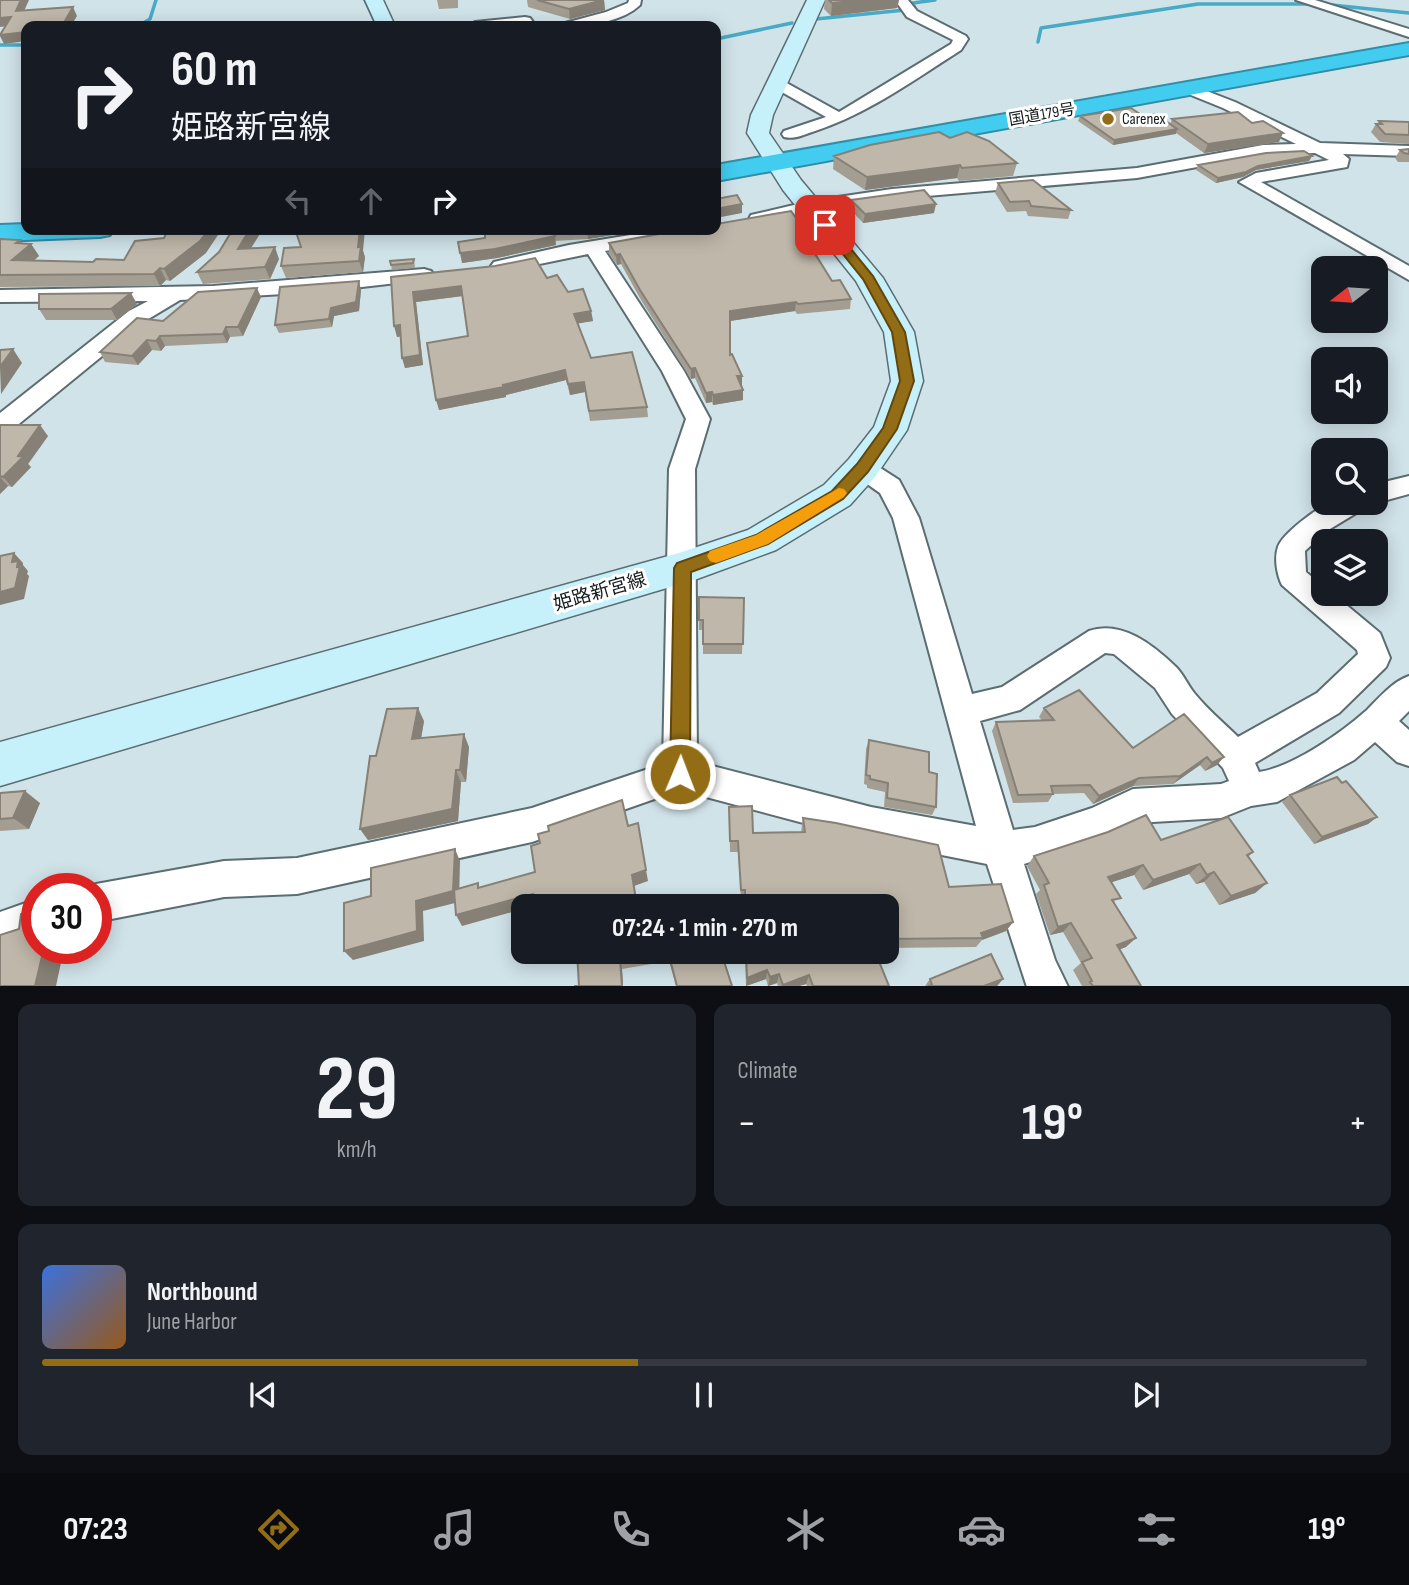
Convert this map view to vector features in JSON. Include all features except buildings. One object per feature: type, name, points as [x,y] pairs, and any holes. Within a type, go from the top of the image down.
[{"type":"highway","name":"国道179号","points":[[721,171],[784,149],[1186,88],[1409,49]]},
{"type":"highway","points":[[0,233],[21,232]]},
{"type":"main road","points":[[374,0],[384,21]]},
{"type":"main road","name":"姫路新宮線","points":[[0,764],[683,568],[762,540],[837,495],[862,468],[890,429],[907,381],[899,332],[869,278],[811,207],[784,149],[758,134],[759,123],[816,0]]},
{"type":"street","points":[[589,21],[634,5],[635,0]]},
{"type":"street","points":[[1302,0],[1409,33]]},
{"type":"street","points":[[784,149],[868,103],[956,47],[961,39],[912,14],[908,1]]},
{"type":"street","points":[[778,84],[839,118]]},
{"type":"street","points":[[1186,88],[1333,153],[1341,163],[1256,178],[1248,182],[1409,274]]},
{"type":"street","points":[[729,225],[811,207],[892,194],[1137,173],[1264,150],[1322,148],[1409,151]]},
{"type":"street","points":[[572,235],[673,371],[698,419],[682,469],[680,774]]},
{"type":"street","points":[[485,268],[667,235]]},
{"type":"street","points":[[0,296],[174,295],[283,289],[449,272]]},
{"type":"street","points":[[0,426],[137,316],[174,295],[194,278]]},
{"type":"street","points":[[862,468],[890,487],[906,518],[963,710],[989,811],[1038,967],[1048,986]]},
{"type":"street","points":[[1388,490],[1409,485]]},
{"type":"street","points":[[1235,757],[1328,703],[1375,658],[1369,642],[1292,577],[1291,548],[1315,525],[1332,515]]},
{"type":"street","points":[[963,710],[1009,700],[1100,640],[1121,642],[1166,678],[1183,704],[1235,757],[1251,790]]},
{"type":"street","points":[[112,900],[224,879],[297,876],[506,831],[532,825],[680,774],[871,824],[1002,849],[1035,845],[1099,823],[1133,806],[1221,801],[1251,790],[1278,786],[1342,749],[1376,722],[1409,690]]},
{"type":"street","points":[[1376,722],[1409,751]]},
{"type":"street","points":[[0,931],[21,924]]},
{"type":"waterway","points":[[147,21],[156,0]]},
{"type":"waterway","points":[[365,0],[375,21]]},
{"type":"waterway","points":[[912,9],[915,9],[913,3],[935,0]]},
{"type":"waterway","points":[[1038,42],[1041,28],[1198,4],[1306,4]]},
{"type":"waterway","points":[[1322,4],[1409,13]]},
{"type":"waterway","points":[[816,19],[905,10]]},
{"type":"waterway","points":[[721,38],[792,23]]},
{"type":"waterway","points":[[0,45],[21,45]]},
{"type":"slow traffic","points":[[716,556],[762,540],[839,493]]},
{"type":"place","name":"Carenex","points":[[1108,119]]},
{"type":"route","points":[[680,774],[683,568],[762,540],[837,495],[862,468],[890,429],[907,381],[899,332],[869,278],[825,225]]}]
